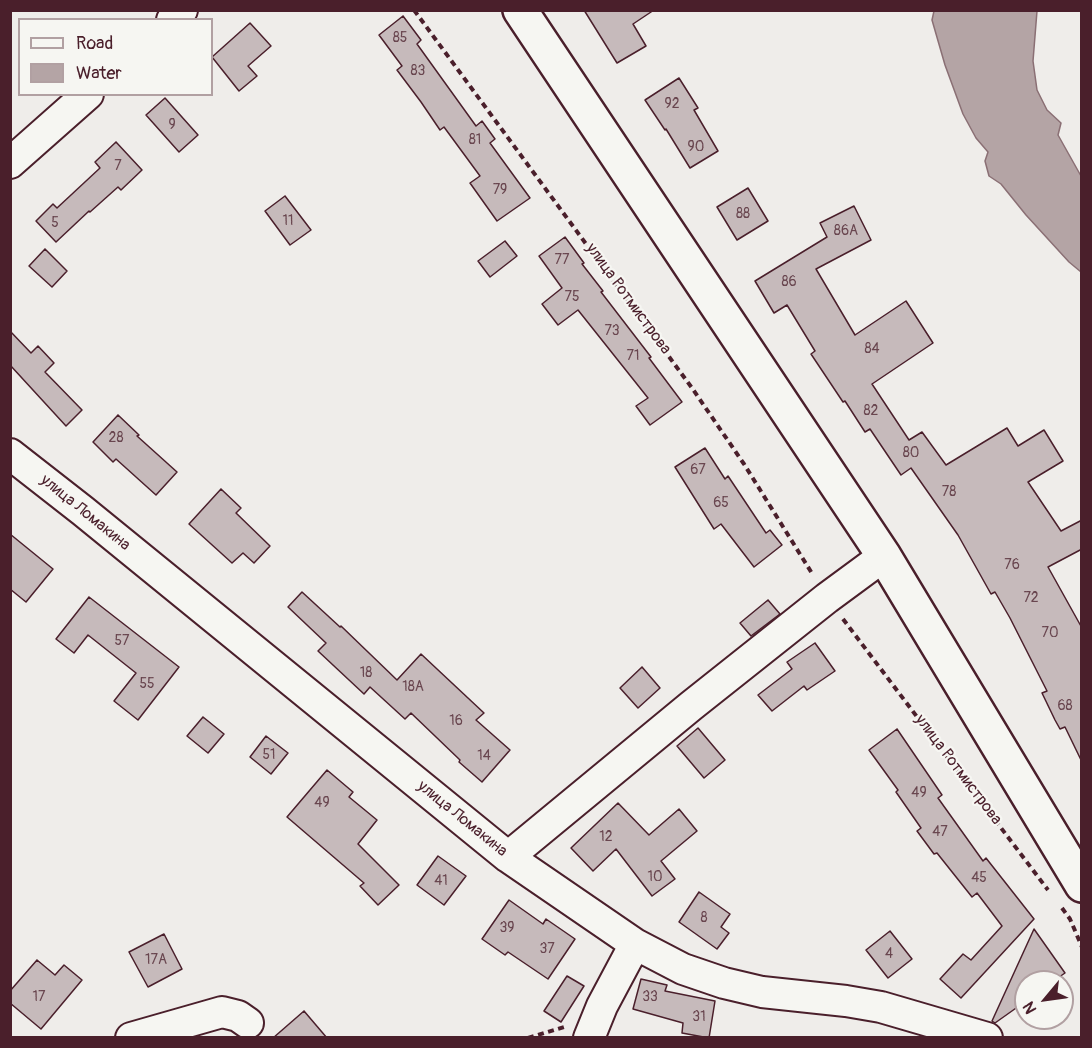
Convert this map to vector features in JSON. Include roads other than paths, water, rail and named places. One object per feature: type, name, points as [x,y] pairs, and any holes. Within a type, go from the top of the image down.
[{"type":"street","points":[[520,10],[884,556],[1069,892]]},
{"type":"street","points":[[10,163],[86,96]]},
{"type":"street","name":"улица Ломакина","points":[[10,454],[93,518],[508,857],[635,944],[682,969],[724,983],[762,992],[846,1001],[881,1008],[987,1038]]},
{"type":"street","points":[[508,857],[691,706],[827,598],[884,556]]},
{"type":"street","points":[[582,1031],[602,1006],[635,944]]},
{"type":"street","points":[[131,1038],[222,1012],[238,1016],[248,1023]]},
{"type":"water","points":[[934,11],[1037,11],[1033,61],[1037,90],[1047,110],[1061,123],[1058,135],[1081,176],[1081,272],[1026,215],[1001,184],[989,176],[985,161],[988,152],[976,138],[963,114],[945,65],[932,20]]}]
